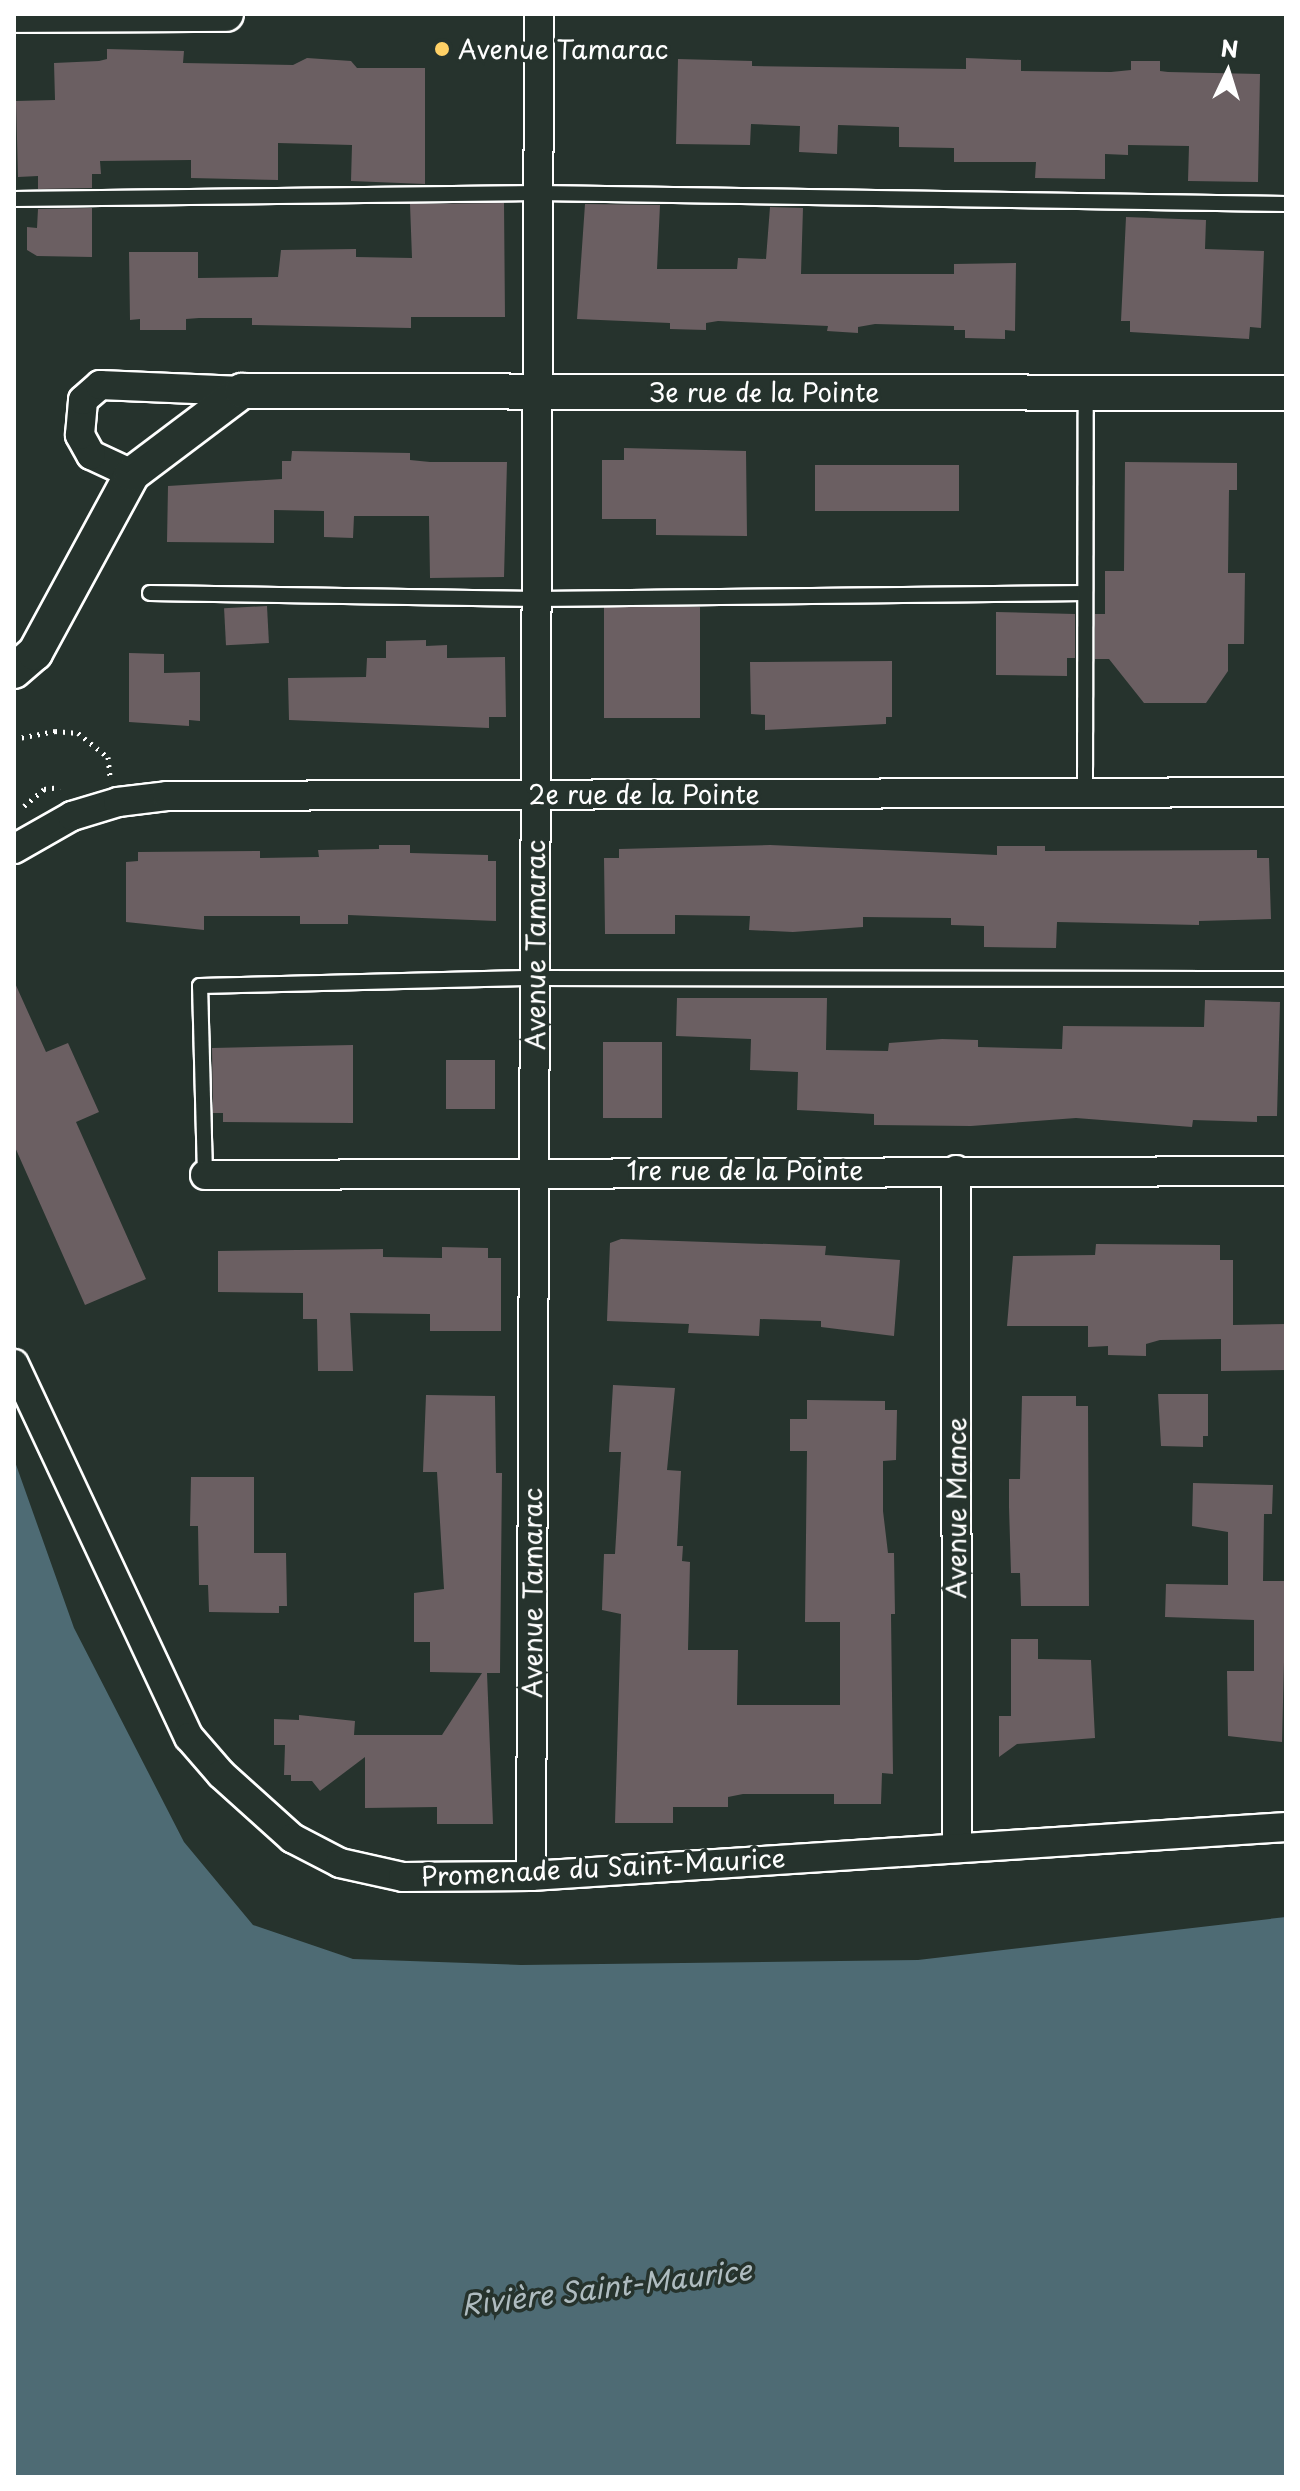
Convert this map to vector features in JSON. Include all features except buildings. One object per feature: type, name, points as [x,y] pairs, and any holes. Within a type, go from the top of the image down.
[{"type":"street","points":[[14,15],[226,14]]},
{"type":"street","name":"Avenue Tamarac","points":[[531,1876],[539,14]]},
{"type":"street","name":"3e rue de la Pointe","points":[[132,474],[91,455],[80,435],[83,400],[100,385],[242,391],[1286,393]]},
{"type":"street","points":[[14,671],[35,653],[132,474],[242,391]]},
{"type":"street","name":"2e rue de la Pointe","points":[[14,849],[72,816],[118,802],[167,796],[1286,792]]},
{"type":"street","name":"1re rue de la Pointe","points":[[205,1175],[534,1170],[1286,1171]]},
{"type":"street","name":"Avenue Mance","points":[[956,1170],[957,1845]]},
{"type":"street","name":"Promenade du Saint-Maurice","points":[[14,1364],[189,1737],[221,1774],[292,1838],[340,1863],[403,1877],[531,1876],[957,1845],[1286,1827]]},
{"type":"lane","points":[[14,199],[538,193],[1286,204]]},
{"type":"lane","points":[[1085,793],[1086,393]]},
{"type":"lane","points":[[150,593],[537,599],[1085,593]]},
{"type":"lane","points":[[205,1175],[200,986],[535,978],[1286,979]]},
{"type":"path","points":[[14,739],[55,731],[78,733],[108,757],[111,779],[97,781]]},
{"type":"path","points":[[14,814],[44,789],[71,785]]},
{"type":"water","name":"Rivière Saint-Maurice","points":[[14,1459],[74,1628],[184,1842],[253,1925],[353,1959],[521,1965],[918,1960],[1286,1917],[1286,2477],[14,2477]]},
{"type":"place","name":"Avenue Tamarac","points":[[442,49]]}]
